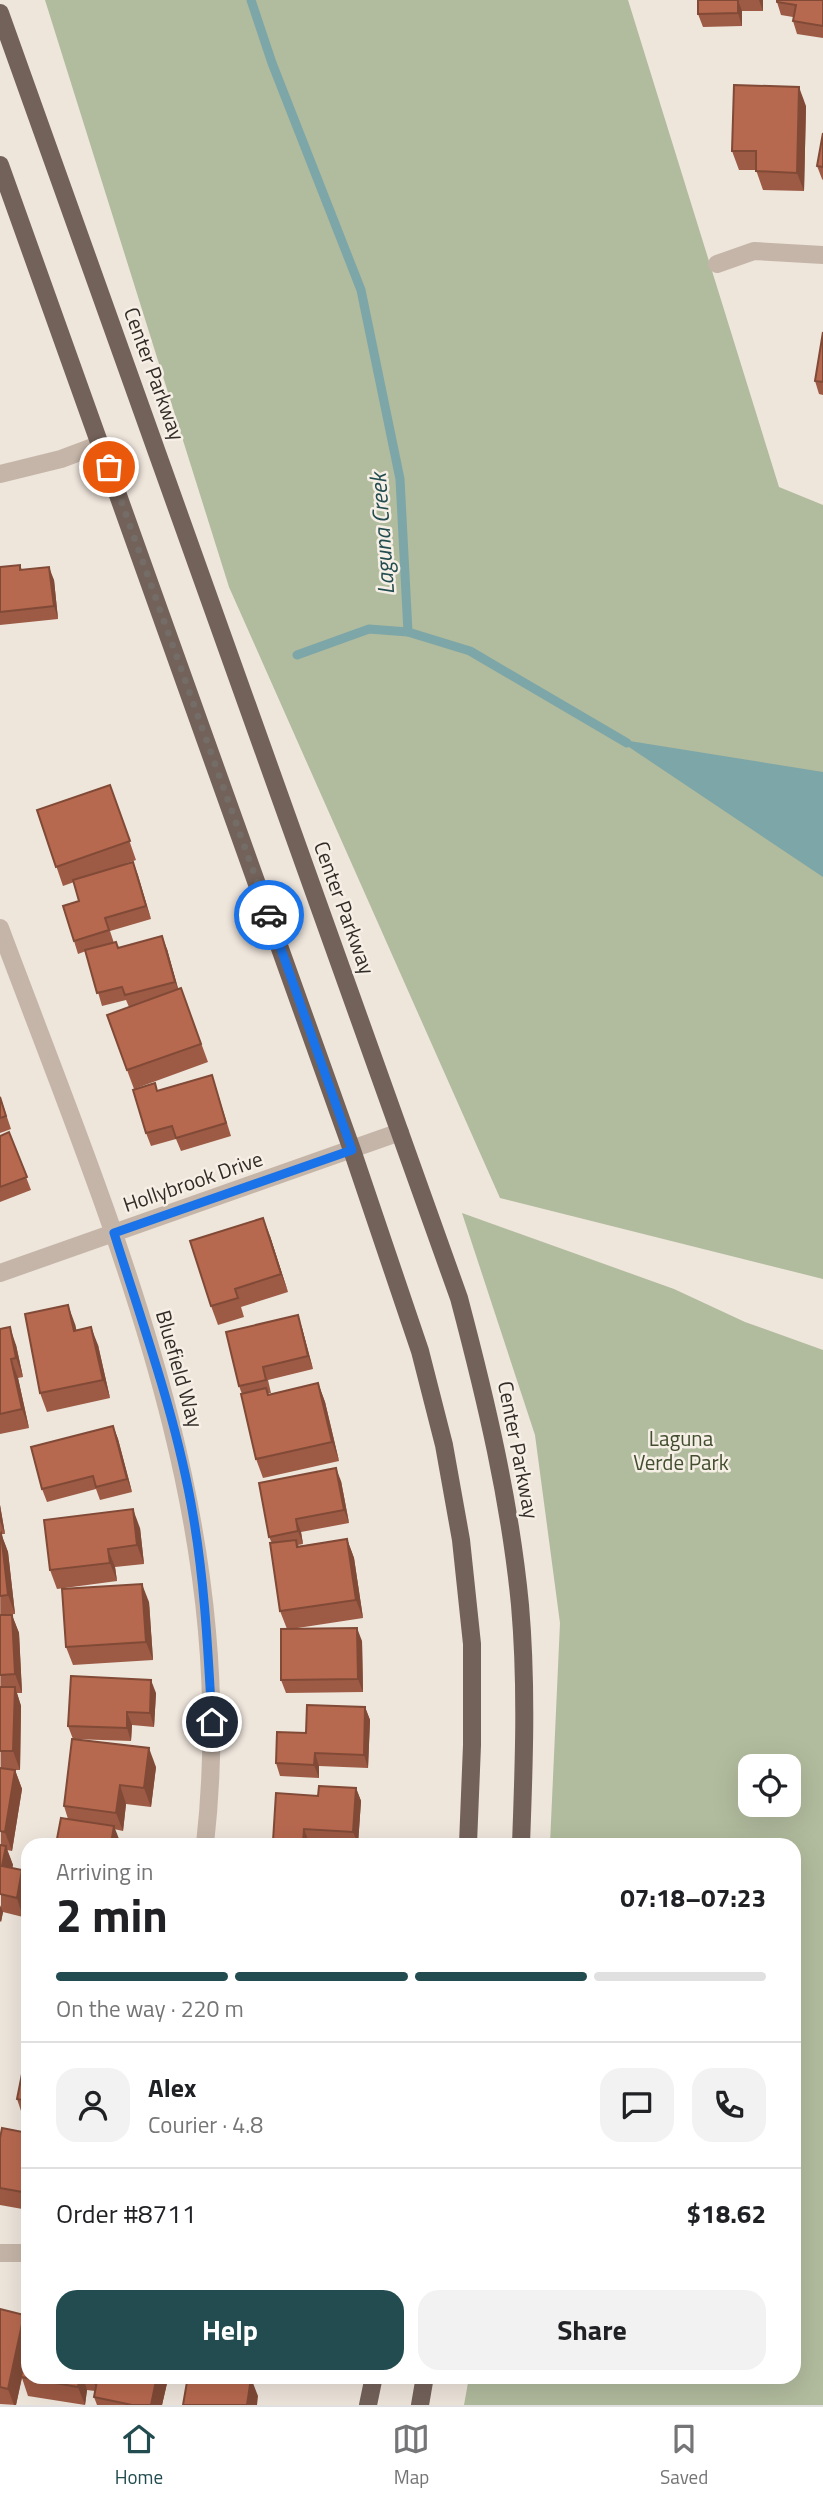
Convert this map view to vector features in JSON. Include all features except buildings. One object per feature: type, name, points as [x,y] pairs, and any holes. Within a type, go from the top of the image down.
[{"type":"main road","name":"Center Parkway","points":[[0,13],[459,1298],[491,1419],[509,1515],[520,1605],[524,1696],[521,1838]]},
{"type":"main road","points":[[0,165],[3,184],[101,444],[352,1150],[420,1351],[444,1445],[461,1540],[472,1644],[468,1838]]},
{"type":"main road","points":[[368,2405],[372,2384]]},
{"type":"main road","points":[[420,2405],[424,2384]]},
{"type":"street","points":[[717,264],[754,251],[823,255]]},
{"type":"street","points":[[0,474],[61,459],[101,444]]},
{"type":"street","name":"Bluefield Way","points":[[0,928],[114,1233],[171,1413],[193,1514],[207,1618],[212,1722],[205,1838]]},
{"type":"street","name":"Hollybrook Drive","points":[[0,1273],[400,1132]]},
{"type":"street","points":[[0,2253],[21,2253]]},
{"type":"green space","points":[[45,0],[628,0],[779,487],[823,505],[823,1279],[500,1198],[229,587]]},
{"type":"green space","name":"Laguna Verde Park","points":[[462,1213],[674,1289],[745,1322],[823,1350],[823,2405],[464,2405],[468,2384],[801,2384],[801,1838],[550,1838],[560,1623],[535,1435]]},
{"type":"water","points":[[617,739],[823,772],[823,877]]},
{"type":"waterway","name":"Laguna Creek","points":[[251,0],[272,63],[361,290],[400,479],[408,632]]},
{"type":"waterway","name":"Laguna Creek","points":[[297,655],[369,629],[408,632],[470,651],[627,743]]},
{"type":"way so far","points":[[109,467],[269,915]]},
{"type":"route","points":[[212,1722],[207,1618],[193,1514],[171,1413],[114,1233],[352,1150],[269,915]]}]
